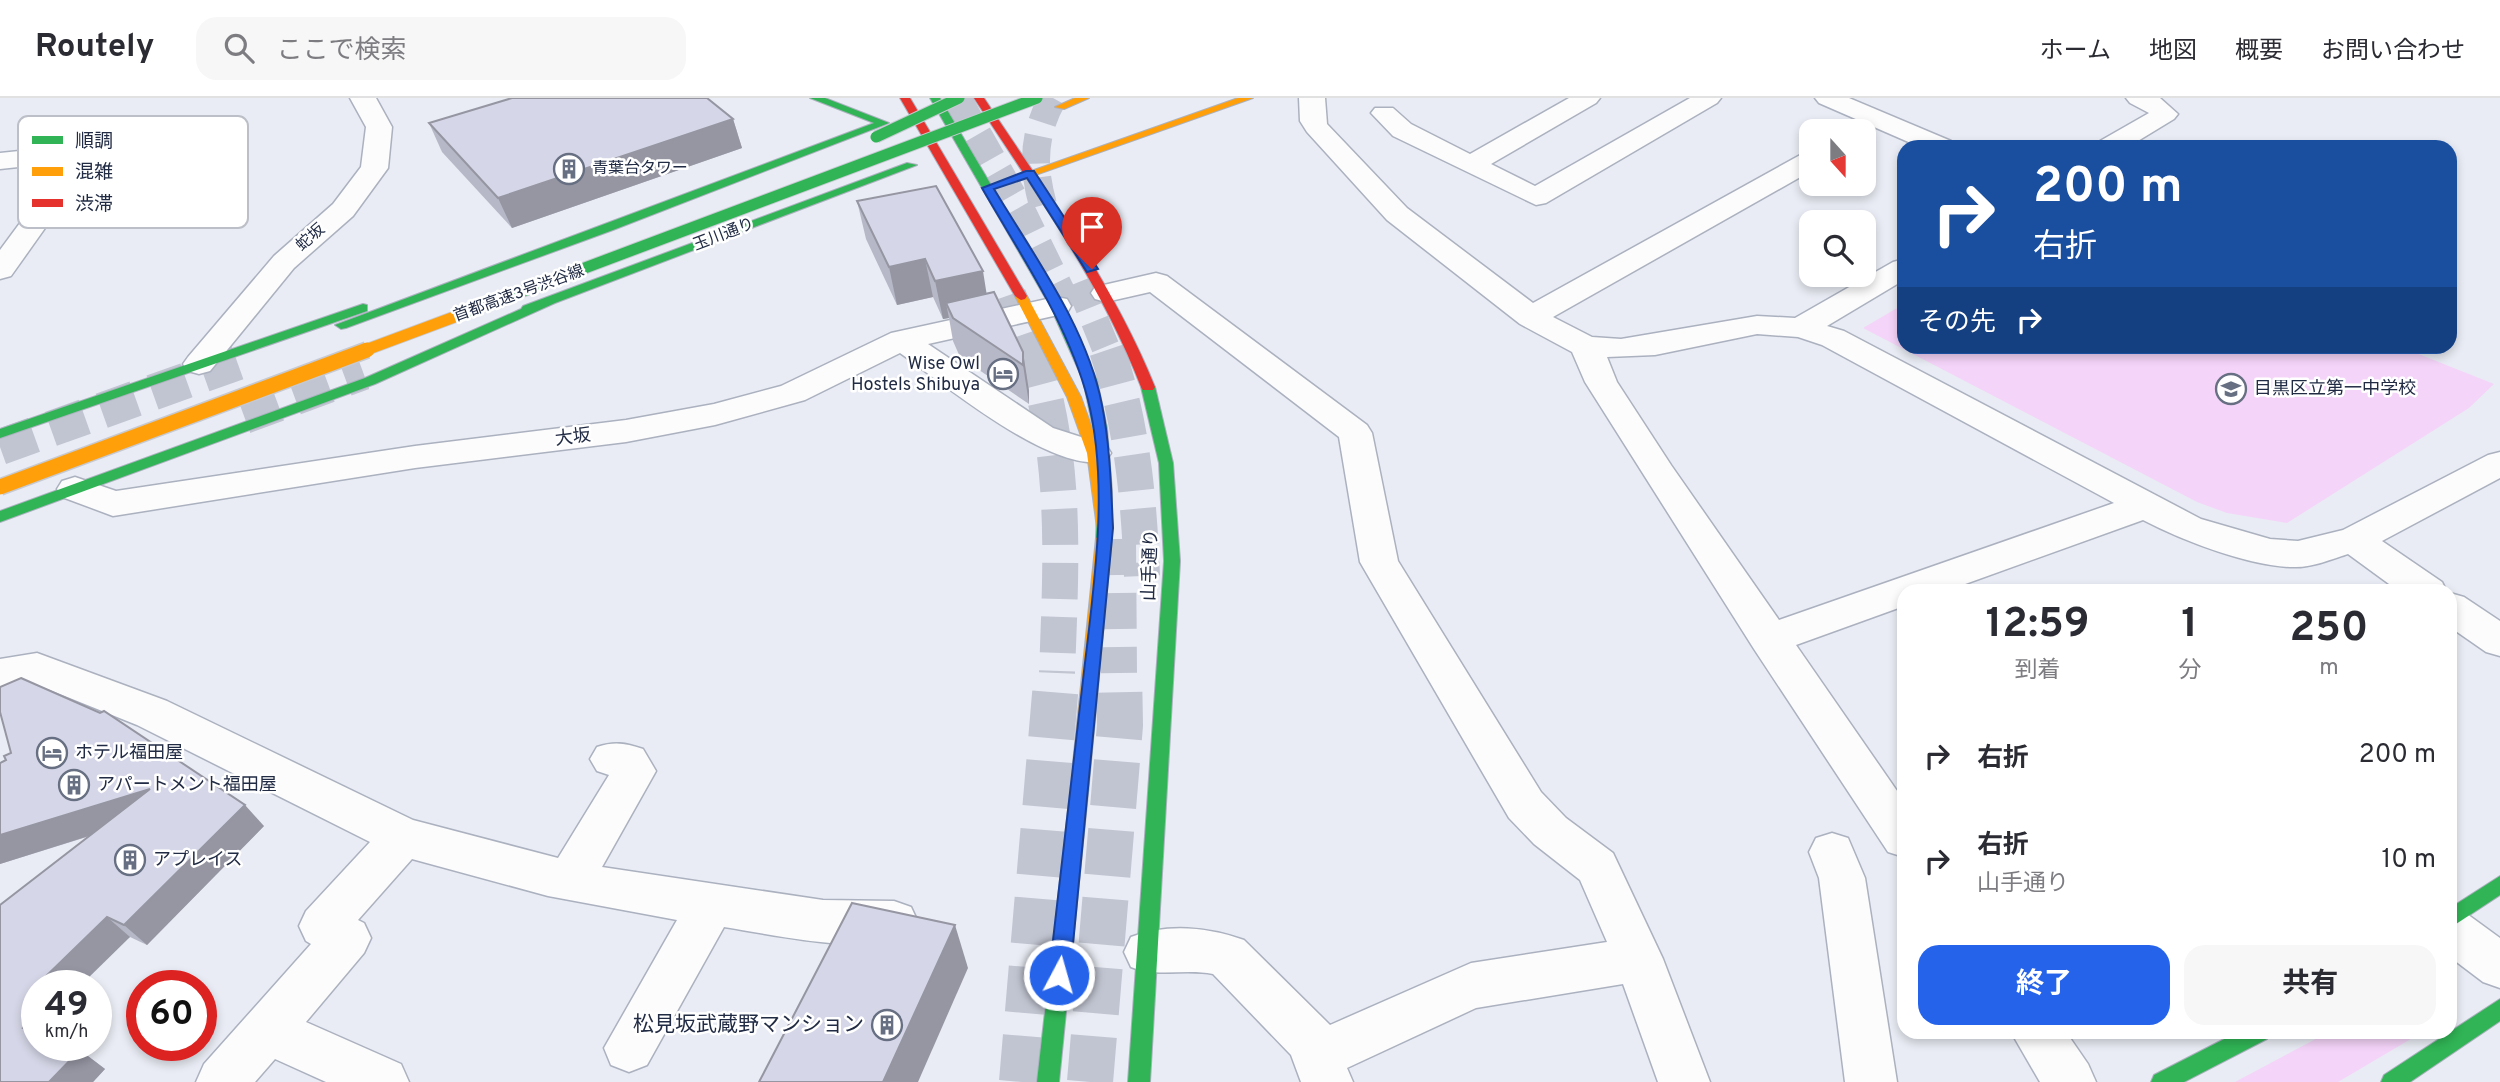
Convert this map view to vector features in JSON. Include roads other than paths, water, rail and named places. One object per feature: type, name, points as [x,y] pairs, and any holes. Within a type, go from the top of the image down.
[{"type":"main road","points":[[815,98],[884,123]]},
{"type":"main road","points":[[905,98],[1043,309],[1080,354],[1095,403],[1102,458],[1105,528],[1048,1082]]},
{"type":"main road","points":[[934,98],[988,188],[1043,309],[1094,453],[1105,528]]},
{"type":"main road","points":[[341,325],[519,261],[946,98]]},
{"type":"main road","points":[[852,148],[959,98]]},
{"type":"main road","name":"山手通り","points":[[979,98],[1005,126],[1030,173],[1106,293],[1138,354],[1151,389],[1166,458],[1172,513],[1139,1082]]},
{"type":"main road","points":[[986,98],[1005,126]]},
{"type":"main road","name":"首都高速3号渋谷線","points":[[333,341],[986,98]]},
{"type":"main road","name":"首都高速3号渋谷線","points":[[0,487],[1037,98]]},
{"type":"main road","points":[[595,266],[1084,98]]},
{"type":"main road","points":[[988,188],[1248,98]]},
{"type":"main road","name":"玉川通り","points":[[363,372],[911,165],[1005,126]]},
{"type":"main road","points":[[0,434],[328,318],[519,261]]},
{"type":"main road","points":[[0,517],[370,381],[550,300]]},
{"type":"main road","points":[[2457,914],[2500,884]]},
{"type":"main road","points":[[2457,1038],[2500,1009]]},
{"type":"main road","points":[[2162,1082],[2246,1039]]},
{"type":"main road","points":[[2392,1082],[2456,1039]]},
{"type":"street","name":"蛇坂","points":[[199,364],[285,262],[343,210],[374,168],[379,127],[363,98]]},
{"type":"street","points":[[1312,98],[1313,121],[1316,127],[1397,214],[1531,317],[1556,333],[1586,346],[1621,349],[1757,325],[1801,328],[1833,338],[1872,356],[2188,528],[2270,552],[2298,554],[2354,540],[2500,463]]},
{"type":"street","points":[[1470,165],[1587,98]]},
{"type":"street","points":[[1384,113],[1394,125],[1536,197],[1708,98]]},
{"type":"street","points":[[1828,98],[1861,119]]},
{"type":"street","points":[[2121,140],[2165,114],[2157,106],[2139,98]]},
{"type":"street","points":[[1876,127],[1919,140]]},
{"type":"street","points":[[0,161],[18,159]]},
{"type":"street","points":[[1531,317],[1799,167]]},
{"type":"street","points":[[0,270],[31,228]]},
{"type":"street","points":[[1801,328],[1897,272]]},
{"type":"street","points":[[1106,293],[1156,282],[1355,433],[1379,562],[1525,805],[1550,831],[1597,867],[1639,959],[1684,1082]]},
{"type":"street","name":"大坂","points":[[75,489],[113,504],[415,457],[625,431],[715,414],[793,393],[902,340],[1043,309]]},
{"type":"street","points":[[902,340],[1041,436],[1094,453]]},
{"type":"street","points":[[1586,346],[1601,382],[1768,639],[1897,828]]},
{"type":"street","points":[[1923,584],[2144,506]]},
{"type":"street","points":[[2354,540],[2417,584]]},
{"type":"street","points":[[1768,639],[1897,593]]},
{"type":"street","points":[[2457,612],[2500,641]]},
{"type":"street","points":[[0,675],[37,668],[152,713],[402,836],[570,880],[711,906],[823,920],[924,921]]},
{"type":"street","points":[[570,880],[634,771],[628,761],[612,759]]},
{"type":"street","points":[[222,1082],[347,938],[323,926],[402,836]]},
{"type":"street","points":[[1832,852],[1842,878],[1871,1082]]},
{"type":"street","points":[[629,1048],[711,906]]},
{"type":"street","points":[[2457,934],[2500,966]]},
{"type":"street","points":[[1148,952],[1202,950],[1227,956],[1311,1040],[1322,1069],[1471,986],[1639,959]]},
{"type":"street","points":[[267,1030],[383,1082]]},
{"type":"street","points":[[2041,1039],[2070,1082]]},
{"type":"tunnel","points":[[957,98],[1023,214],[1075,320]]},
{"type":"tunnel","points":[[1043,205],[1037,177],[1036,150],[1041,124],[1053,98]]},
{"type":"tunnel","points":[[1079,282],[1107,351]]},
{"type":"tunnel","points":[[1012,294],[1032,351]]},
{"type":"tunnel","points":[[1031,350],[1043,390],[1057,470],[1060,551],[1057,673]]},
{"type":"tunnel","points":[[1107,350],[1123,405],[1133,461],[1142,576]]},
{"type":"tunnel","points":[[0,447],[252,357]]},
{"type":"tunnel","points":[[244,416],[363,372]]},
{"type":"tunnel","points":[[1118,539],[1119,673]]},
{"type":"tunnel","points":[[1022,1082],[1057,671]]},
{"type":"tunnel","points":[[1090,1082],[1120,725],[1119,671]]},
{"type":"place","name":"青葉台タワー","points":[[569,169]]},
{"type":"place","name":"Wise Owl Hostels Shibuya","points":[[1003,374]]},
{"type":"place","name":"目黒区立第一中学校","points":[[2231,389]]},
{"type":"place","name":"ホテル福田屋","points":[[52,753]]},
{"type":"place","name":"アパートメント福田屋","points":[[74,785]]},
{"type":"place","name":"アプレイス","points":[[130,860]]},
{"type":"place","name":"松見坂武蔵野マンション","points":[[887,1025]]}]
